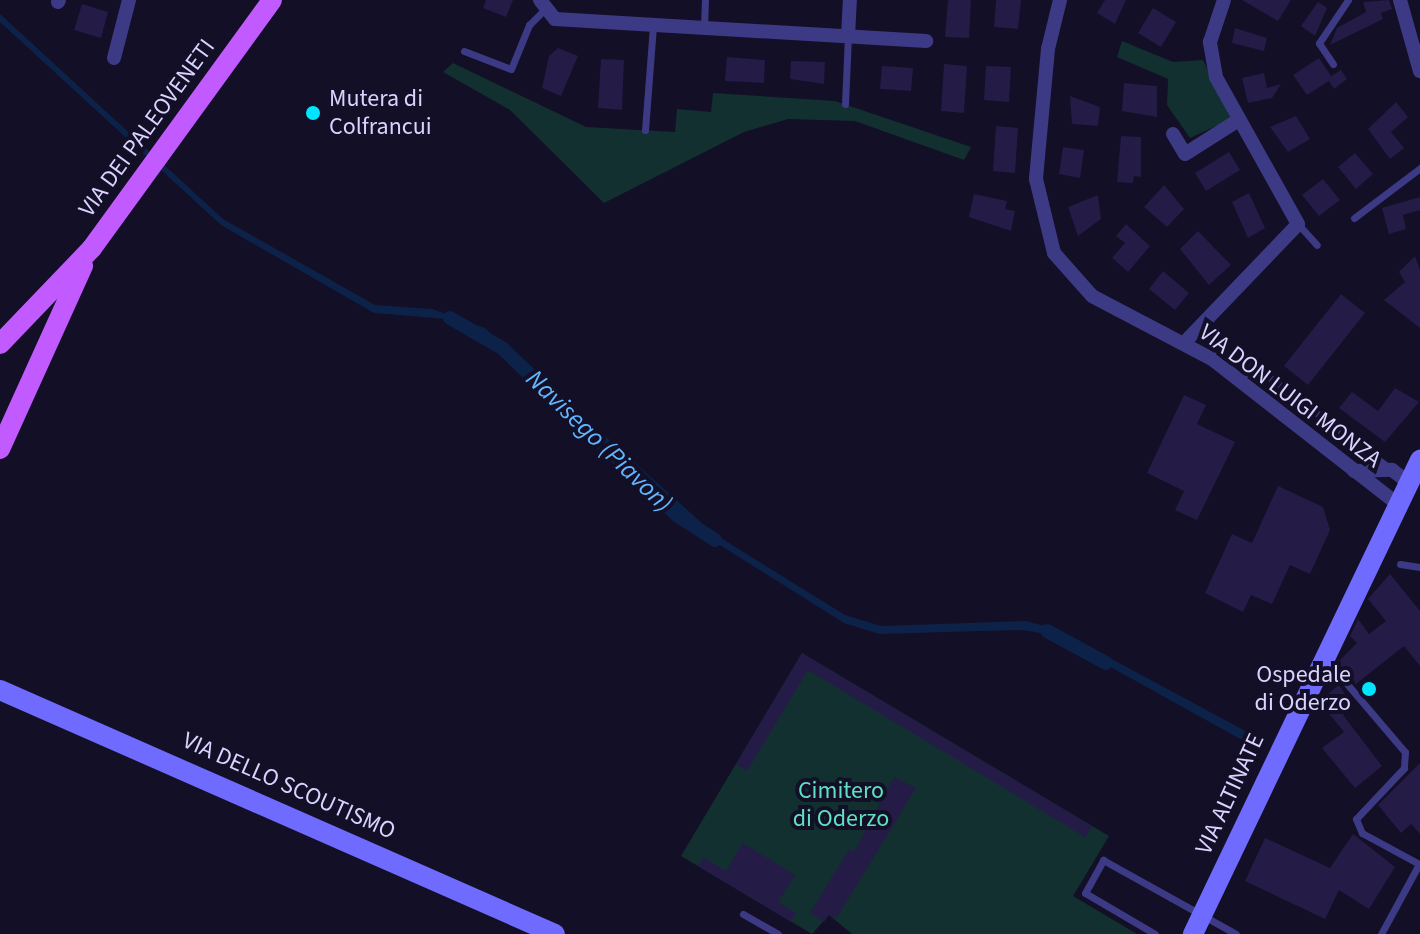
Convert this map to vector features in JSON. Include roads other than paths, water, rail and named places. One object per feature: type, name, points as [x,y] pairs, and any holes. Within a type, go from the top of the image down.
[{"type":"main road","name":"VIA DEI PALEOVENETI","points":[[0,344],[92,248],[272,0]]},
{"type":"main road","name":"VIA DEI PALEOVENETI","points":[[0,449],[92,248]]},
{"type":"street","points":[[114,58],[129,0]]},
{"type":"street","points":[[848,36],[850,0]]},
{"type":"street","name":"VIA DON LUIGI MONZA","points":[[1060,0],[1048,49],[1036,179],[1046,233],[1065,270],[1092,296],[1185,342],[1241,381],[1399,505]]},
{"type":"street","points":[[1185,342],[1298,224],[1237,121],[1212,62],[1213,25],[1224,0]]},
{"type":"street","points":[[1400,0],[1420,71]]},
{"type":"street","points":[[542,6],[555,19],[926,41]]},
{"type":"street","points":[[1173,134],[1185,154],[1237,121]]},
{"type":"street","name":"VIA ALTINATE","points":[[1197,925],[1399,505],[1401,476],[1420,460]]},
{"type":"street","points":[[1353,471],[1401,476]]},
{"type":"street","name":"VIA DELLO SCOUTISMO","points":[[0,690],[555,934]]},
{"type":"lane","points":[[704,28],[705,0]]},
{"type":"lane","points":[[1333,64],[1319,43],[1348,0]]},
{"type":"lane","points":[[464,51],[511,69],[529,25],[542,6]]},
{"type":"lane","points":[[645,130],[653,25]]},
{"type":"lane","points":[[845,104],[848,36]]},
{"type":"lane","points":[[1354,218],[1420,168]]},
{"type":"lane","points":[[1298,224],[1317,245]]},
{"type":"lane","points":[[1241,381],[1253,365],[1401,476]]},
{"type":"lane","points":[[1400,564],[1420,567]]},
{"type":"lane","points":[[1336,671],[1405,752],[1404,768],[1358,811],[1357,827],[1419,864],[1381,934]]},
{"type":"lane","points":[[1155,934],[1085,893],[1103,860],[1197,925],[1236,934]]},
{"type":"lane","points":[[743,914],[778,934]]},
{"type":"water","points":[[0,14],[223,219],[375,305],[432,309],[485,328],[713,533],[845,615],[881,626],[1026,621],[1056,629],[1251,734],[1261,742],[1260,750],[1053,635],[1021,630],[879,634],[844,623],[715,542],[501,345],[445,319],[374,313],[221,225],[0,22]]},
{"type":"waterway","name":"Navisego (Piavon)","points":[[450,318],[502,348],[678,516],[715,540]]},
{"type":"waterway","name":"Navisego (Piavon)","points":[[1047,631],[1106,663]]},
{"type":"place","name":"Mutera di Colfrancui","points":[[313,113]]},
{"type":"place","name":"Ospedale di Oderzo","points":[[1369,689]]},
{"type":"park label","name":"Cimitero di Oderzo","points":[[841,805]]}]
